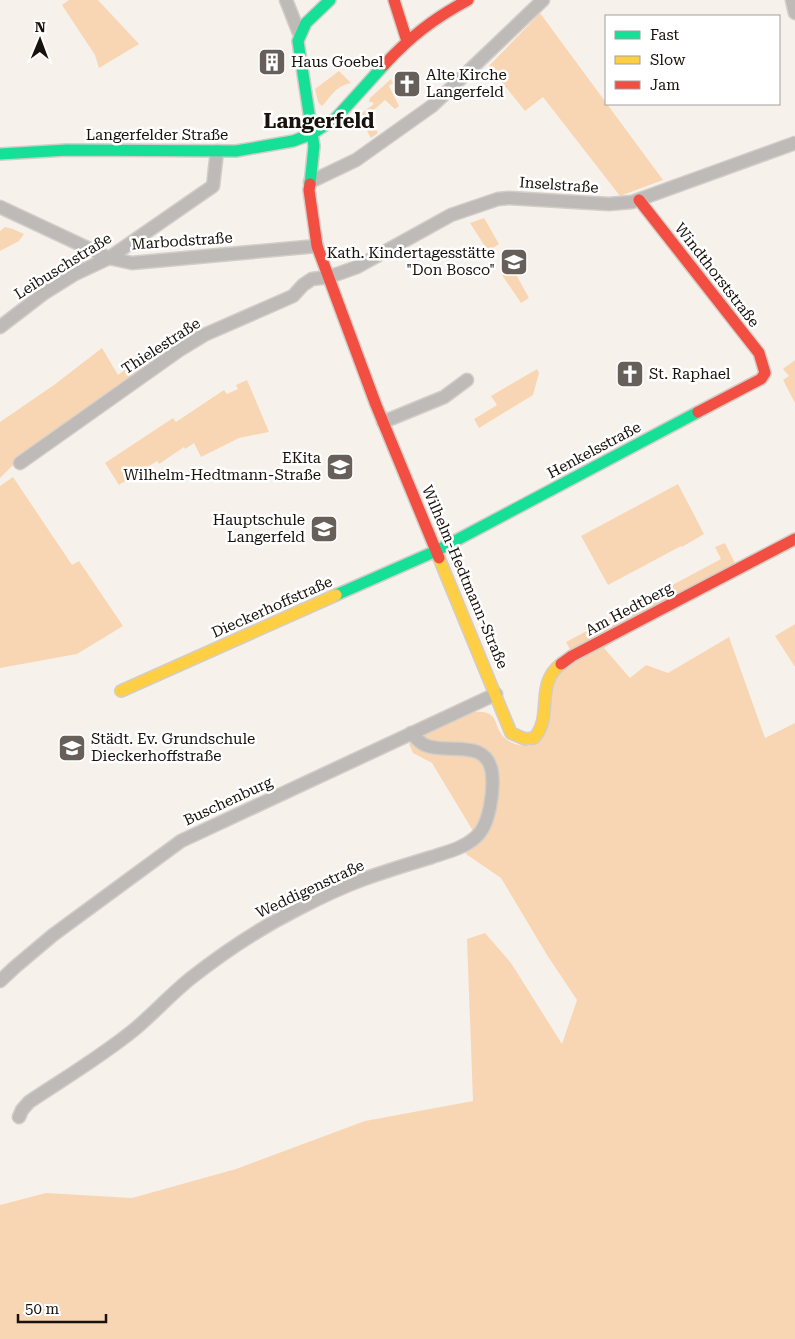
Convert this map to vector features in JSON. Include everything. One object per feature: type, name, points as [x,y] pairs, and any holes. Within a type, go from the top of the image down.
[{"type":"street","points":[[286,0],[299,32],[310,18],[330,0]]},
{"type":"street","points":[[394,0],[407,41]]},
{"type":"street","name":"Langerfelder Straße","points":[[0,154],[67,150],[217,151],[255,148],[293,141],[312,134],[336,118],[407,41],[436,18],[468,0]]},
{"type":"street","points":[[310,182],[356,160],[432,106],[543,0]]},
{"type":"street","points":[[792,0],[795,13]]},
{"type":"street","name":"Wilhelm-Hedtmann-Straße","points":[[299,32],[298,41],[314,152],[309,190],[317,246],[382,422],[511,733],[523,739]]},
{"type":"street","name":"Inselstraße","points":[[329,276],[356,266],[451,215],[498,199],[520,198],[617,204],[639,200],[795,143]]},
{"type":"street","name":"Leibuschstraße","points":[[0,326],[44,294],[76,274],[110,258],[211,188],[213,186],[217,151]]},
{"type":"street","name":"Windthorststraße","points":[[639,200],[759,352],[765,373]]},
{"type":"street","name":"Marbodstraße","points":[[0,207],[110,258],[132,263],[317,246]]},
{"type":"street","name":"Thielestraße","points":[[20,463],[181,349],[204,336],[293,296],[303,285],[312,279],[329,276]]},
{"type":"street","name":"Henkelsstraße","points":[[436,551],[761,379],[765,373]]},
{"type":"street","points":[[382,422],[444,396],[467,380]]},
{"type":"street","name":"Am Hedtberg","points":[[523,739],[532,739],[540,734],[543,725],[546,686],[550,675],[558,666],[572,656],[795,539]]},
{"type":"street","name":"Dieckerhoffstraße","points":[[121,691],[436,551]]},
{"type":"street","name":"Buschenburg","points":[[0,982],[53,935],[181,841],[496,694]]},
{"type":"street","name":"Weddigenstraße","points":[[19,1117],[22,1110],[30,1102],[104,1052],[134,1029],[190,979],[255,933],[298,908],[362,880],[453,850],[477,836],[486,822],[490,808],[492,772],[489,764],[476,751],[466,748],[436,748],[424,745],[411,733]]},
{"type":"shaded area","points":[[69,0],[98,0],[139,44],[99,68],[95,55],[62,5]]},
{"type":"shaded area","points":[[540,13],[605,101],[605,105],[608,105],[663,180],[620,196],[543,97],[525,111],[489,66]]},
{"type":"shaded area","points":[[339,71],[351,83],[337,89],[322,106],[318,102],[315,89]]},
{"type":"shaded area","points":[[391,79],[393,83],[389,86],[399,106],[395,109],[385,100],[367,116],[378,133],[371,138],[361,120],[356,123],[351,121],[374,104],[369,102],[370,98]]},
{"type":"shaded area","points":[[484,218],[499,244],[488,251],[470,223]]},
{"type":"shaded area","points":[[5,227],[24,234],[19,241],[0,251],[0,231]]},
{"type":"shaded area","points":[[513,269],[529,298],[521,303],[502,275]]},
{"type":"shaded area","points":[[102,348],[118,375],[146,354],[151,363],[79,416],[13,461],[14,464],[0,478],[0,422],[54,385]]},
{"type":"shaded area","points":[[795,360],[795,403],[783,380],[789,376],[783,369]]},
{"type":"shaded area","points":[[537,369],[539,373],[533,395],[479,428],[474,419],[497,405],[491,396]]},
{"type":"shaded area","points":[[247,380],[269,432],[239,438],[201,457],[194,443],[185,449],[184,447],[159,464],[157,461],[119,485],[105,463],[173,418],[176,422],[224,390],[227,394],[238,389],[236,385]]},
{"type":"shaded area","points":[[13,477],[72,565],[79,561],[123,626],[77,654],[0,668],[0,486]]},
{"type":"shaded area","points":[[678,484],[704,534],[608,585],[581,536]]},
{"type":"shaded area","points":[[725,543],[736,565],[604,648],[630,678],[646,665],[668,673],[729,637],[765,738],[795,723],[795,1339],[0,1339],[0,1205],[46,1193],[132,1198],[236,1169],[365,1121],[473,1101],[467,939],[485,933],[511,963],[562,1044],[577,1000],[547,955],[501,878],[466,854],[473,831],[432,763],[413,753],[409,744],[449,720],[473,712],[483,712],[493,717],[500,732],[506,739],[530,746],[554,677],[576,661],[566,642],[721,559],[715,547]]},
{"type":"shaded area","points":[[795,624],[795,667],[775,636]]},
{"type":"traffic: fast","points":[[310,184],[314,146],[298,41],[306,23],[330,0]]},
{"type":"traffic: fast","points":[[0,154],[67,150],[236,151],[293,141],[312,134],[336,118],[384,65]]},
{"type":"traffic: fast","points":[[336,595],[436,551],[698,412]]},
{"type":"traffic: slow","points":[[439,558],[511,733],[525,739],[534,738],[543,720],[548,681],[561,664]]},
{"type":"traffic: slow","points":[[121,691],[336,595]]},
{"type":"traffic: jam","points":[[394,0],[407,41]]},
{"type":"traffic: jam","points":[[384,65],[423,29],[468,0]]},
{"type":"traffic: jam","points":[[310,184],[309,190],[317,246],[376,405],[439,558]]},
{"type":"traffic: jam","points":[[639,200],[759,353],[765,373],[761,379],[698,412]]},
{"type":"traffic: jam","points":[[561,664],[572,656],[795,539]]},
{"type":"place","name":"Haus Goebel","points":[[272,62]]},
{"type":"place","name":"Alte Kirche Langerfeld","points":[[407,84]]},
{"type":"place","name":"Kath. Kindertagesstätte \"Don Bosco\"","points":[[514,262]]},
{"type":"place","name":"St. Raphael","points":[[630,374]]},
{"type":"place","name":"EKita Wilhelm-Hedtmann-Straße","points":[[340,467]]},
{"type":"place","name":"Hauptschule Langerfeld","points":[[324,529]]},
{"type":"place","name":"Städt. Ev. Grundschule Dieckerhoffstraße","points":[[72,748]]},
{"type":"district","name":"Langerfeld","points":[[319,121]]}]
